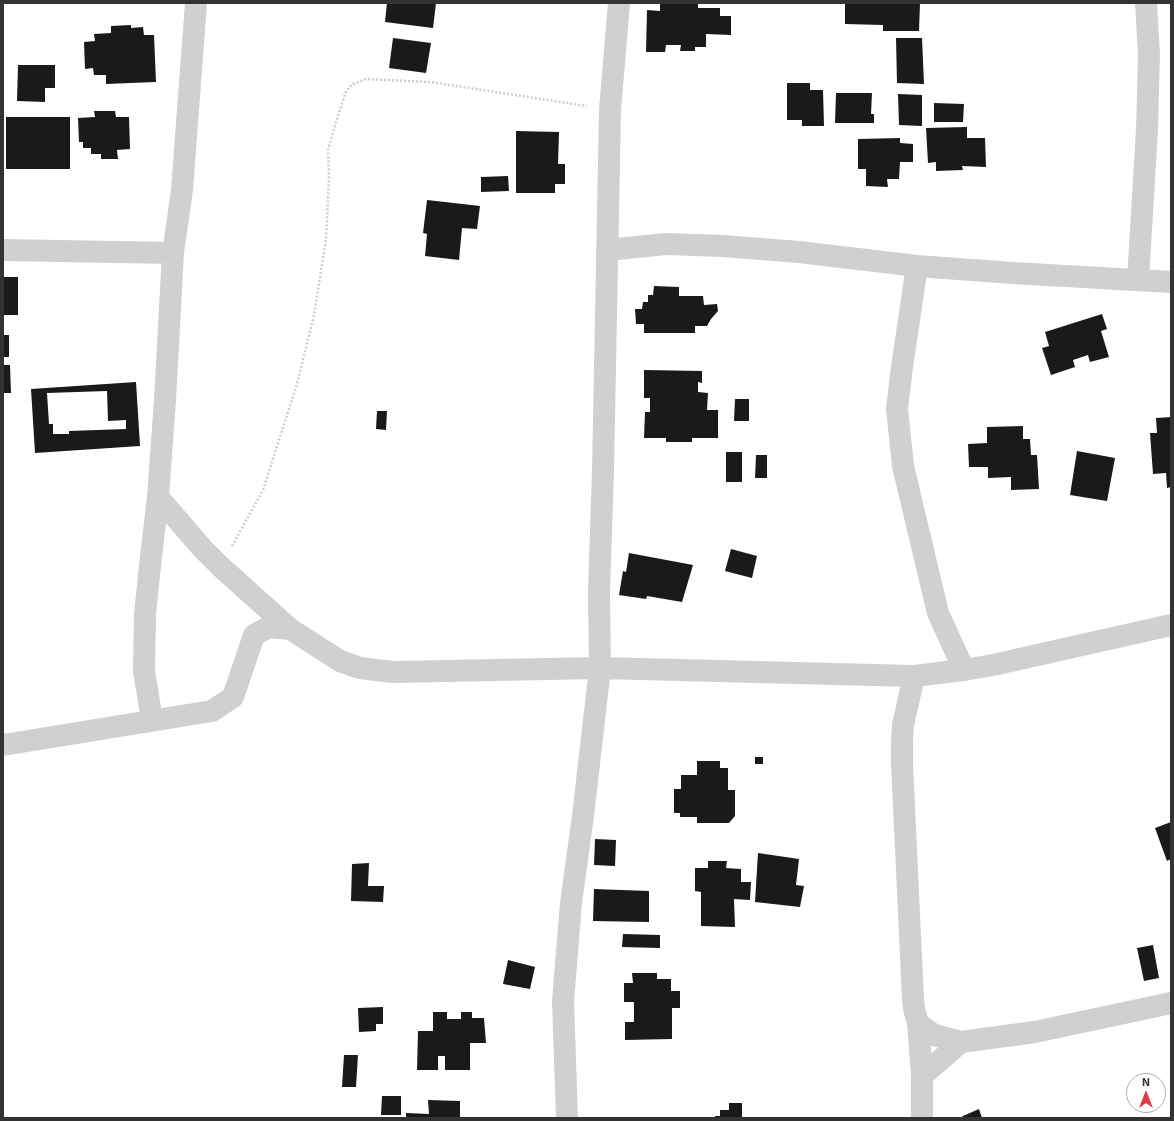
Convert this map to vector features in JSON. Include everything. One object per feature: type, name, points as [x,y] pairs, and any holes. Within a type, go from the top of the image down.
[{"type":"street","points":[[152,720],[144,671],[145,614],[158,498],[173,254],[182,190],[196,3]]},
{"type":"street","points":[[567,1118],[563,1001],[571,903],[583,816],[600,668],[599,593],[610,110],[619,3]]},
{"type":"street","points":[[1138,280],[1147,128],[1149,54],[1146,3]]},
{"type":"street","points":[[607,250],[666,244],[724,246],[799,252],[917,266],[1171,282]]},
{"type":"street","points":[[3,250],[173,254]]},
{"type":"street","points":[[917,266],[902,367],[898,409],[903,466],[938,613],[964,670]]},
{"type":"street","points":[[158,498],[202,548],[221,567],[290,629],[340,661],[360,668],[393,672],[600,668],[914,676],[993,665],[1171,625]]},
{"type":"street","points":[[3,745],[212,711],[233,697],[254,635],[269,628],[290,629]]},
{"type":"street","points":[[914,676],[903,725],[902,741],[913,999],[918,1023],[922,1076],[922,1118]]},
{"type":"street","points":[[918,1023],[934,1035],[962,1042],[1050,1030],[1171,1003]]},
{"type":"street","points":[[922,1076],[962,1042]]},
{"type":"path","points":[[221,567],[263,490],[297,384],[314,315],[326,239],[329,178],[328,150],[334,125],[346,92],[353,84],[366,79],[430,82],[610,110]]},
{"type":"building","points":[[387,3],[436,3],[433,28],[385,22]]},
{"type":"building","points":[[660,3],[698,3],[698,8],[720,8],[720,16],[731,16],[731,35],[706,34],[706,47],[695,47],[695,51],[680,51],[681,45],[666,45],[665,52],[646,52],[647,10],[660,11]]},
{"type":"building","points":[[845,3],[920,3],[919,31],[883,31],[883,25],[845,24]]},
{"type":"building","points":[[131,25],[131,28],[143,27],[144,35],[154,35],[156,82],[106,84],[106,75],[94,75],[93,68],[85,69],[84,42],[95,41],[94,34],[111,33],[111,26]]},
{"type":"building","points":[[393,38],[431,43],[426,73],[389,68]]},
{"type":"building","points":[[896,38],[922,38],[924,84],[897,83]]},
{"type":"building","points":[[18,65],[55,65],[55,88],[45,88],[45,102],[17,101]]},
{"type":"building","points":[[787,83],[810,83],[810,90],[823,90],[824,126],[802,126],[802,120],[787,120]]},
{"type":"building","points":[[836,93],[872,93],[871,114],[874,114],[874,123],[835,123]]},
{"type":"building","points":[[898,94],[922,95],[922,126],[899,125]]},
{"type":"building","points":[[934,103],[964,104],[963,122],[934,122]]},
{"type":"building","points":[[94,111],[115,111],[116,117],[129,117],[130,149],[117,150],[118,159],[101,159],[101,154],[91,154],[91,148],[83,148],[83,142],[79,142],[78,118],[95,117]]},
{"type":"building","points":[[6,117],[70,117],[70,169],[6,169]]},
{"type":"building","points":[[967,127],[967,138],[985,138],[986,167],[962,166],[963,170],[936,171],[936,162],[928,163],[926,128]]},
{"type":"building","points":[[516,131],[559,132],[558,164],[565,164],[565,184],[555,184],[555,193],[516,193]]},
{"type":"building","points":[[900,138],[900,143],[913,144],[913,162],[900,162],[899,179],[887,179],[888,187],[866,186],[866,169],[858,169],[858,139]]},
{"type":"building","points":[[508,176],[509,191],[481,192],[481,177]]},
{"type":"building","points":[[427,200],[480,206],[477,229],[462,228],[459,260],[425,256],[427,234],[423,233]]},
{"type":"building","points":[[3,277],[18,277],[18,315],[3,315]]},
{"type":"building","points":[[654,286],[679,287],[679,296],[703,296],[704,305],[717,304],[718,311],[707,326],[695,326],[695,333],[644,333],[644,324],[636,324],[635,309],[642,309],[643,302],[648,302],[648,295],[653,295]]},
{"type":"building","points":[[1102,314],[1107,329],[1101,331],[1109,357],[1090,362],[1088,355],[1073,360],[1075,367],[1051,375],[1042,348],[1049,346],[1045,332]]},
{"type":"building","points":[[3,335],[9,335],[9,357],[3,357]]},
{"type":"building","points":[[3,365],[10,365],[11,393],[3,393]]},
{"type":"building","points":[[644,370],[702,371],[702,383],[698,382],[698,392],[708,393],[707,410],[718,410],[718,438],[692,438],[692,442],[666,442],[666,438],[644,438],[645,412],[650,412],[650,398],[644,398]]},
{"type":"building","points":[[136,382],[140,446],[35,453],[31,389]],"holes":[[[107,391],[108,421],[126,420],[126,429],[69,431],[69,434],[53,434],[53,424],[49,424],[47,393]]]},
{"type":"building","points":[[735,399],[749,399],[749,421],[734,421]]},
{"type":"building","points":[[377,411],[387,411],[386,430],[376,429]]},
{"type":"building","points":[[1171,417],[1171,487],[1167,488],[1166,473],[1153,474],[1150,433],[1157,433],[1156,418]]},
{"type":"building","points":[[1023,426],[1023,439],[1030,439],[1031,455],[1037,455],[1039,489],[1011,490],[1011,477],[988,478],[988,467],[969,467],[968,444],[987,443],[987,427]]},
{"type":"building","points":[[1077,451],[1115,458],[1107,501],[1070,495]]},
{"type":"building","points":[[726,452],[742,452],[742,482],[726,482]]},
{"type":"building","points":[[756,455],[767,455],[767,478],[755,478]]},
{"type":"building","points":[[731,549],[757,556],[752,578],[725,571]]},
{"type":"building","points":[[629,553],[693,565],[682,602],[647,596],[646,599],[619,595],[623,571],[626,572]]},
{"type":"building","points":[[755,757],[763,757],[763,764],[755,764]]},
{"type":"building","points":[[697,761],[720,761],[720,768],[728,768],[728,790],[735,790],[735,816],[729,823],[697,823],[697,817],[680,817],[680,813],[674,813],[674,789],[681,789],[681,775],[697,775]]},
{"type":"building","points":[[1171,822],[1171,859],[1167,861],[1155,828]]},
{"type":"building","points":[[595,839],[616,840],[615,866],[594,865]]},
{"type":"building","points":[[758,853],[799,859],[796,885],[804,886],[800,907],[755,902]]},
{"type":"building","points":[[708,861],[727,861],[726,868],[741,869],[741,882],[751,882],[750,900],[734,899],[735,927],[701,926],[701,892],[695,891],[695,868],[708,868]]},
{"type":"building","points":[[369,863],[368,886],[384,886],[383,902],[351,901],[352,864]]},
{"type":"building","points":[[594,889],[649,891],[649,922],[593,921]]},
{"type":"building","points":[[623,934],[660,935],[660,948],[622,947]]},
{"type":"building","points":[[1153,945],[1159,978],[1144,981],[1137,948]]},
{"type":"building","points":[[508,960],[535,967],[530,989],[503,984]]},
{"type":"building","points":[[632,973],[657,973],[657,979],[671,979],[671,991],[680,991],[680,1008],[672,1008],[672,1039],[625,1040],[625,1022],[634,1022],[634,1002],[624,1002],[624,983],[633,983]]},
{"type":"building","points":[[383,1007],[383,1024],[376,1024],[376,1031],[359,1032],[358,1008]]},
{"type":"building","points":[[433,1012],[447,1012],[447,1019],[461,1019],[461,1012],[472,1012],[472,1018],[484,1018],[486,1043],[470,1043],[470,1070],[445,1070],[445,1056],[438,1056],[438,1070],[417,1070],[418,1031],[433,1031]]},
{"type":"building","points":[[344,1055],[358,1055],[356,1087],[342,1087]]},
{"type":"building","points":[[382,1096],[401,1096],[401,1115],[381,1115]]},
{"type":"building","points":[[428,1100],[460,1101],[460,1118],[406,1118],[406,1113],[429,1114]]},
{"type":"building","points":[[729,1103],[742,1103],[742,1118],[715,1118],[715,1116],[720,1116],[720,1110],[729,1110]]},
{"type":"building","points":[[979,1109],[982,1118],[961,1118],[963,1116]]}]
